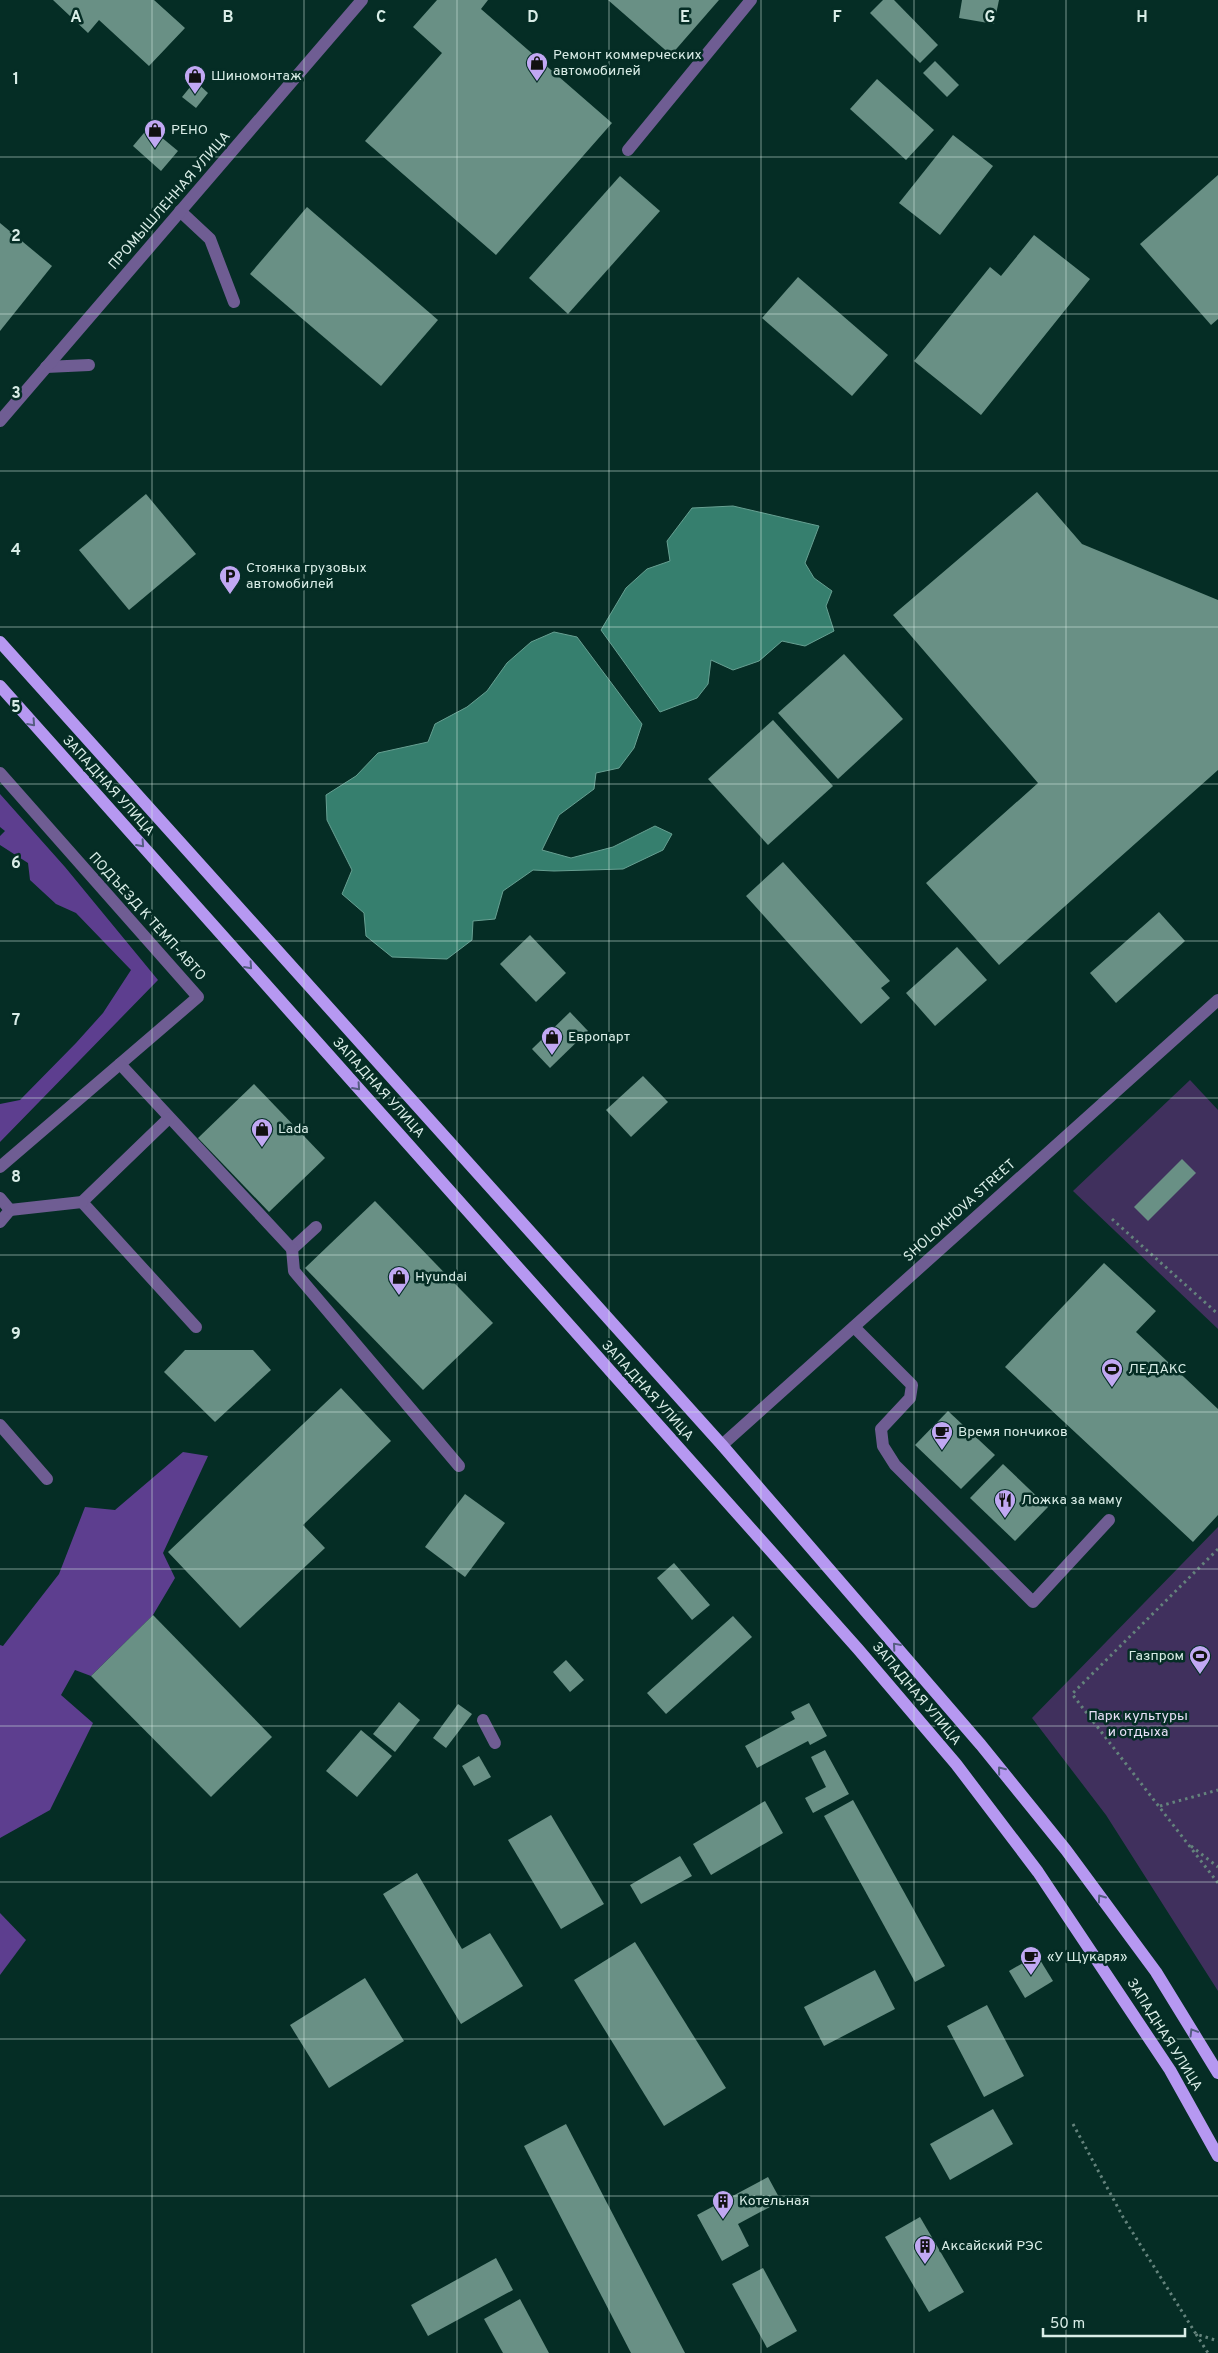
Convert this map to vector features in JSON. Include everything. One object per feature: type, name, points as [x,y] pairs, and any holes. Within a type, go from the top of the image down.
[{"type":"main road","name":"ЗАПАДНАЯ УЛИЦА","points":[[0,642],[722,1445],[975,1738],[1066,1850],[1156,1972],[1218,2073]]},
{"type":"main road","name":"ЗАПАДНАЯ УЛИЦА","points":[[0,686],[858,1649],[956,1764],[1038,1872],[1119,1991],[1170,2070],[1218,2156]]},
{"type":"street","name":"ПРОМЫШЛЕННАЯ УЛИЦА","points":[[0,421],[362,0]]},
{"type":"street","points":[[628,150],[751,0]]},
{"type":"street","points":[[180,211],[210,239],[234,302]]},
{"type":"street","points":[[46,367],[89,365]]},
{"type":"street","name":"ПОДЪЕЗД К ТЕМП-АВТО","points":[[0,773],[198,997],[0,1167]]},
{"type":"street","name":"SHOLOKHOVA STREET","points":[[722,1445],[1218,1000]]},
{"type":"street","points":[[120,1064],[292,1249],[294,1271],[459,1466]]},
{"type":"street","points":[[0,1222],[10,1210],[82,1202],[169,1118]]},
{"type":"street","points":[[0,1198],[10,1210]]},
{"type":"street","points":[[82,1202],[196,1328]]},
{"type":"street","points":[[292,1249],[316,1227]]},
{"type":"street","points":[[854,1327],[912,1385],[910,1398],[881,1429],[883,1446],[895,1465],[1033,1602],[1109,1520]]},
{"type":"street","points":[[0,1425],[46,1479]]},
{"type":"street","points":[[483,1720],[494,1743]]},
{"type":"path","points":[[1112,1220],[1218,1314]]},
{"type":"path","points":[[1218,1549],[1072,1694],[1218,1883]]},
{"type":"path","points":[[1160,1806],[1218,1790]]},
{"type":"path","points":[[1187,1843],[1218,1867]]},
{"type":"path","points":[[1073,2124],[1123,2217],[1208,2353]]},
{"type":"path","points":[[1196,2334],[1218,2341]]},
{"type":"green space","points":[[1190,1080],[1218,1110],[1218,1329],[1073,1191]]},
{"type":"green space","name":"Парк культуры и отдыха","points":[[1218,1527],[1218,1991],[1106,1815],[1032,1718]]},
{"type":"shaded area","points":[[733,506],[819,526],[805,563],[814,578],[832,591],[826,606],[834,631],[805,646],[782,641],[759,661],[733,670],[711,660],[708,684],[697,698],[660,712],[601,630],[626,588],[647,569],[670,561],[667,541],[692,508]]},
{"type":"shaded area","points":[[554,632],[577,637],[642,724],[634,748],[619,768],[596,773],[594,789],[559,815],[542,850],[571,858],[613,847],[655,826],[672,834],[663,850],[623,869],[533,870],[503,891],[495,919],[473,921],[472,940],[447,959],[392,957],[366,936],[364,913],[342,894],[352,870],[327,820],[326,795],[356,776],[378,753],[428,742],[435,724],[467,707],[487,691],[507,663],[531,642]]},
{"type":"shaded area","points":[[0,794],[65,867],[158,980],[0,1142],[0,1104],[20,1100],[76,1043],[103,1013],[131,970],[76,913],[56,904],[30,880],[28,863],[0,845],[0,836],[5,831],[0,827]]},
{"type":"shaded area","points":[[183,1452],[208,1456],[163,1553],[175,1578],[153,1615],[91,1676],[75,1670],[61,1695],[93,1723],[50,1810],[0,1838],[0,1645],[3,1646],[59,1574],[85,1507],[115,1510]]},
{"type":"shaded area","points":[[0,1913],[26,1940],[0,1975]]},
{"type":"building","points":[[53,0],[154,0],[185,28],[149,66],[99,20],[88,33]]},
{"type":"building","points":[[437,0],[488,0],[481,9],[612,123],[496,255],[365,141],[442,53],[413,27]]},
{"type":"building","points":[[608,0],[719,0],[671,55]]},
{"type":"building","points":[[883,0],[894,0],[938,45],[920,63],[870,13]]},
{"type":"building","points":[[962,0],[999,0],[994,24],[959,18]]},
{"type":"building","points":[[935,61],[959,85],[947,97],[923,73]]},
{"type":"building","points":[[877,79],[934,130],[906,160],[850,109]]},
{"type":"building","name":"Шиномонтаж","points":[[195,81],[208,93],[196,108],[182,97]]},
{"type":"building","name":"РЕНО","points":[[149,127],[178,151],[161,171],[133,146]]},
{"type":"building","points":[[953,135],[993,166],[940,235],[899,203]]},
{"type":"building","points":[[1218,175],[1218,319],[1211,325],[1140,244]]},
{"type":"building","points":[[620,176],[660,211],[568,314],[529,278]]},
{"type":"building","points":[[307,207],[438,320],[381,386],[250,274]]},
{"type":"building","points":[[0,223],[52,266],[0,331]]},
{"type":"building","points":[[1034,235],[1090,279],[981,415],[914,361],[990,267],[1001,276]]},
{"type":"building","points":[[798,277],[888,355],[852,396],[762,318]]},
{"type":"building","points":[[1037,492],[1082,544],[1218,600],[1218,770],[999,965],[926,883],[1038,783],[893,615]]},
{"type":"building","points":[[146,494],[196,554],[129,610],[79,550]]},
{"type":"building","points":[[844,654],[903,719],[838,779],[778,713]]},
{"type":"building","points":[[773,720],[833,786],[768,845],[708,779]]},
{"type":"building","points":[[783,862],[890,981],[881,988],[890,998],[861,1024],[746,896]]},
{"type":"building","points":[[1159,912],[1185,941],[1116,1003],[1090,973]]},
{"type":"building","points":[[530,935],[566,973],[536,1002],[500,964]]},
{"type":"building","points":[[957,947],[987,980],[935,1026],[906,993]]},
{"type":"building","points":[[570,1012],[588,1031],[550,1068],[532,1049]]},
{"type":"building","points":[[643,1076],[668,1102],[631,1137],[606,1110]]},
{"type":"building","name":"Lada","points":[[254,1084],[325,1158],[269,1212],[198,1138]]},
{"type":"building","points":[[1182,1159],[1196,1173],[1148,1221],[1134,1207]]},
{"type":"building","name":"Hyundai","points":[[375,1201],[493,1323],[423,1390],[305,1268]]},
{"type":"building","name":"ЛЕДАКС","points":[[1104,1263],[1156,1311],[1136,1332],[1218,1409],[1218,1515],[1193,1542],[1005,1367]]},
{"type":"building","points":[[185,1350],[253,1350],[271,1370],[215,1422],[164,1372]]},
{"type":"building","points":[[341,1388],[391,1441],[303,1525],[325,1548],[240,1628],[168,1552]]},
{"type":"building","points":[[948,1411],[995,1455],[961,1489],[915,1445]]},
{"type":"building","points":[[1003,1464],[1048,1507],[1015,1541],[970,1498]]},
{"type":"building","points":[[465,1494],[505,1523],[465,1577],[425,1547]]},
{"type":"building","points":[[674,1563],[710,1605],[692,1620],[657,1578]]},
{"type":"building","points":[[153,1615],[272,1737],[211,1797],[91,1676]]},
{"type":"building","points":[[733,1616],[752,1637],[666,1714],[647,1693]]},
{"type":"building","points":[[566,1660],[584,1680],[570,1692],[553,1672]]},
{"type":"building","points":[[399,1702],[420,1720],[395,1752],[373,1734]]},
{"type":"building","points":[[809,1703],[827,1736],[810,1745],[808,1741],[757,1768],[745,1746],[795,1719],[791,1712]]},
{"type":"building","points":[[458,1704],[472,1714],[446,1748],[433,1738]]},
{"type":"building","points":[[361,1730],[392,1756],[357,1797],[326,1771]]},
{"type":"building","points":[[825,1750],[849,1794],[813,1813],[805,1798],[826,1787],[811,1757]]},
{"type":"building","points":[[479,1756],[491,1777],[474,1786],[462,1766]]},
{"type":"building","points":[[853,1800],[945,1966],[915,1982],[824,1816]]},
{"type":"building","points":[[765,1801],[783,1833],[711,1875],[693,1844]]},
{"type":"building","points":[[551,1815],[604,1904],[561,1929],[508,1840]]},
{"type":"building","points":[[680,1856],[692,1876],[641,1904],[630,1885]]},
{"type":"building","points":[[417,1873],[462,1949],[490,1933],[523,1986],[461,2024],[383,1894]]},
{"type":"building","points":[[635,1942],[726,2088],[664,2126],[574,1980]]},
{"type":"building","name":"«У Щукаря»","points":[[1037,1955],[1053,1981],[1025,1998],[1009,1971]]},
{"type":"building","points":[[875,1970],[895,2009],[824,2046],[804,2007]]},
{"type":"building","points":[[365,1978],[404,2041],[329,2088],[290,2025]]},
{"type":"building","points":[[987,2005],[1024,2076],[984,2097],[947,2026]]},
{"type":"building","points":[[993,2109],[1013,2144],[950,2180],[930,2144]]},
{"type":"building","points":[[566,2124],[685,2353],[631,2353],[524,2146]]},
{"type":"building","name":"Котельная","points":[[768,2177],[781,2201],[738,2224],[749,2246],[722,2261],[697,2215]]},
{"type":"building","name":"Аксайский РЭС","points":[[920,2217],[964,2292],[929,2312],[885,2237]]},
{"type":"building","points":[[496,2258],[513,2290],[428,2336],[411,2305]]},
{"type":"building","points":[[763,2268],[797,2331],[767,2348],[732,2284]]},
{"type":"building","points":[[520,2299],[549,2353],[503,2353],[484,2319]]},
{"type":"place","name":"Ремонт коммерческих автомобилей","points":[[537,82]]},
{"type":"place","name":"Шиномонтаж","points":[[195,95]]},
{"type":"place","name":"РЕНО","points":[[155,149]]},
{"type":"place","name":"Стоянка грузовых автомобилей","points":[[230,595]]},
{"type":"place","name":"Европарт","points":[[552,1056]]},
{"type":"place","name":"Lada","points":[[262,1148]]},
{"type":"place","name":"Hyundai","points":[[399,1296]]},
{"type":"place","name":"ЛЕДАКС","points":[[1112,1388]]},
{"type":"place","name":"Время пончиков","points":[[942,1451]]},
{"type":"place","name":"Ложка за маму","points":[[1005,1519]]},
{"type":"place","name":"Газпром","points":[[1200,1675]]},
{"type":"place","name":"«У Щукаря»","points":[[1031,1976]]},
{"type":"place","name":"Котельная","points":[[723,2220]]},
{"type":"place","name":"Аксайский РЭС","points":[[925,2265]]}]
